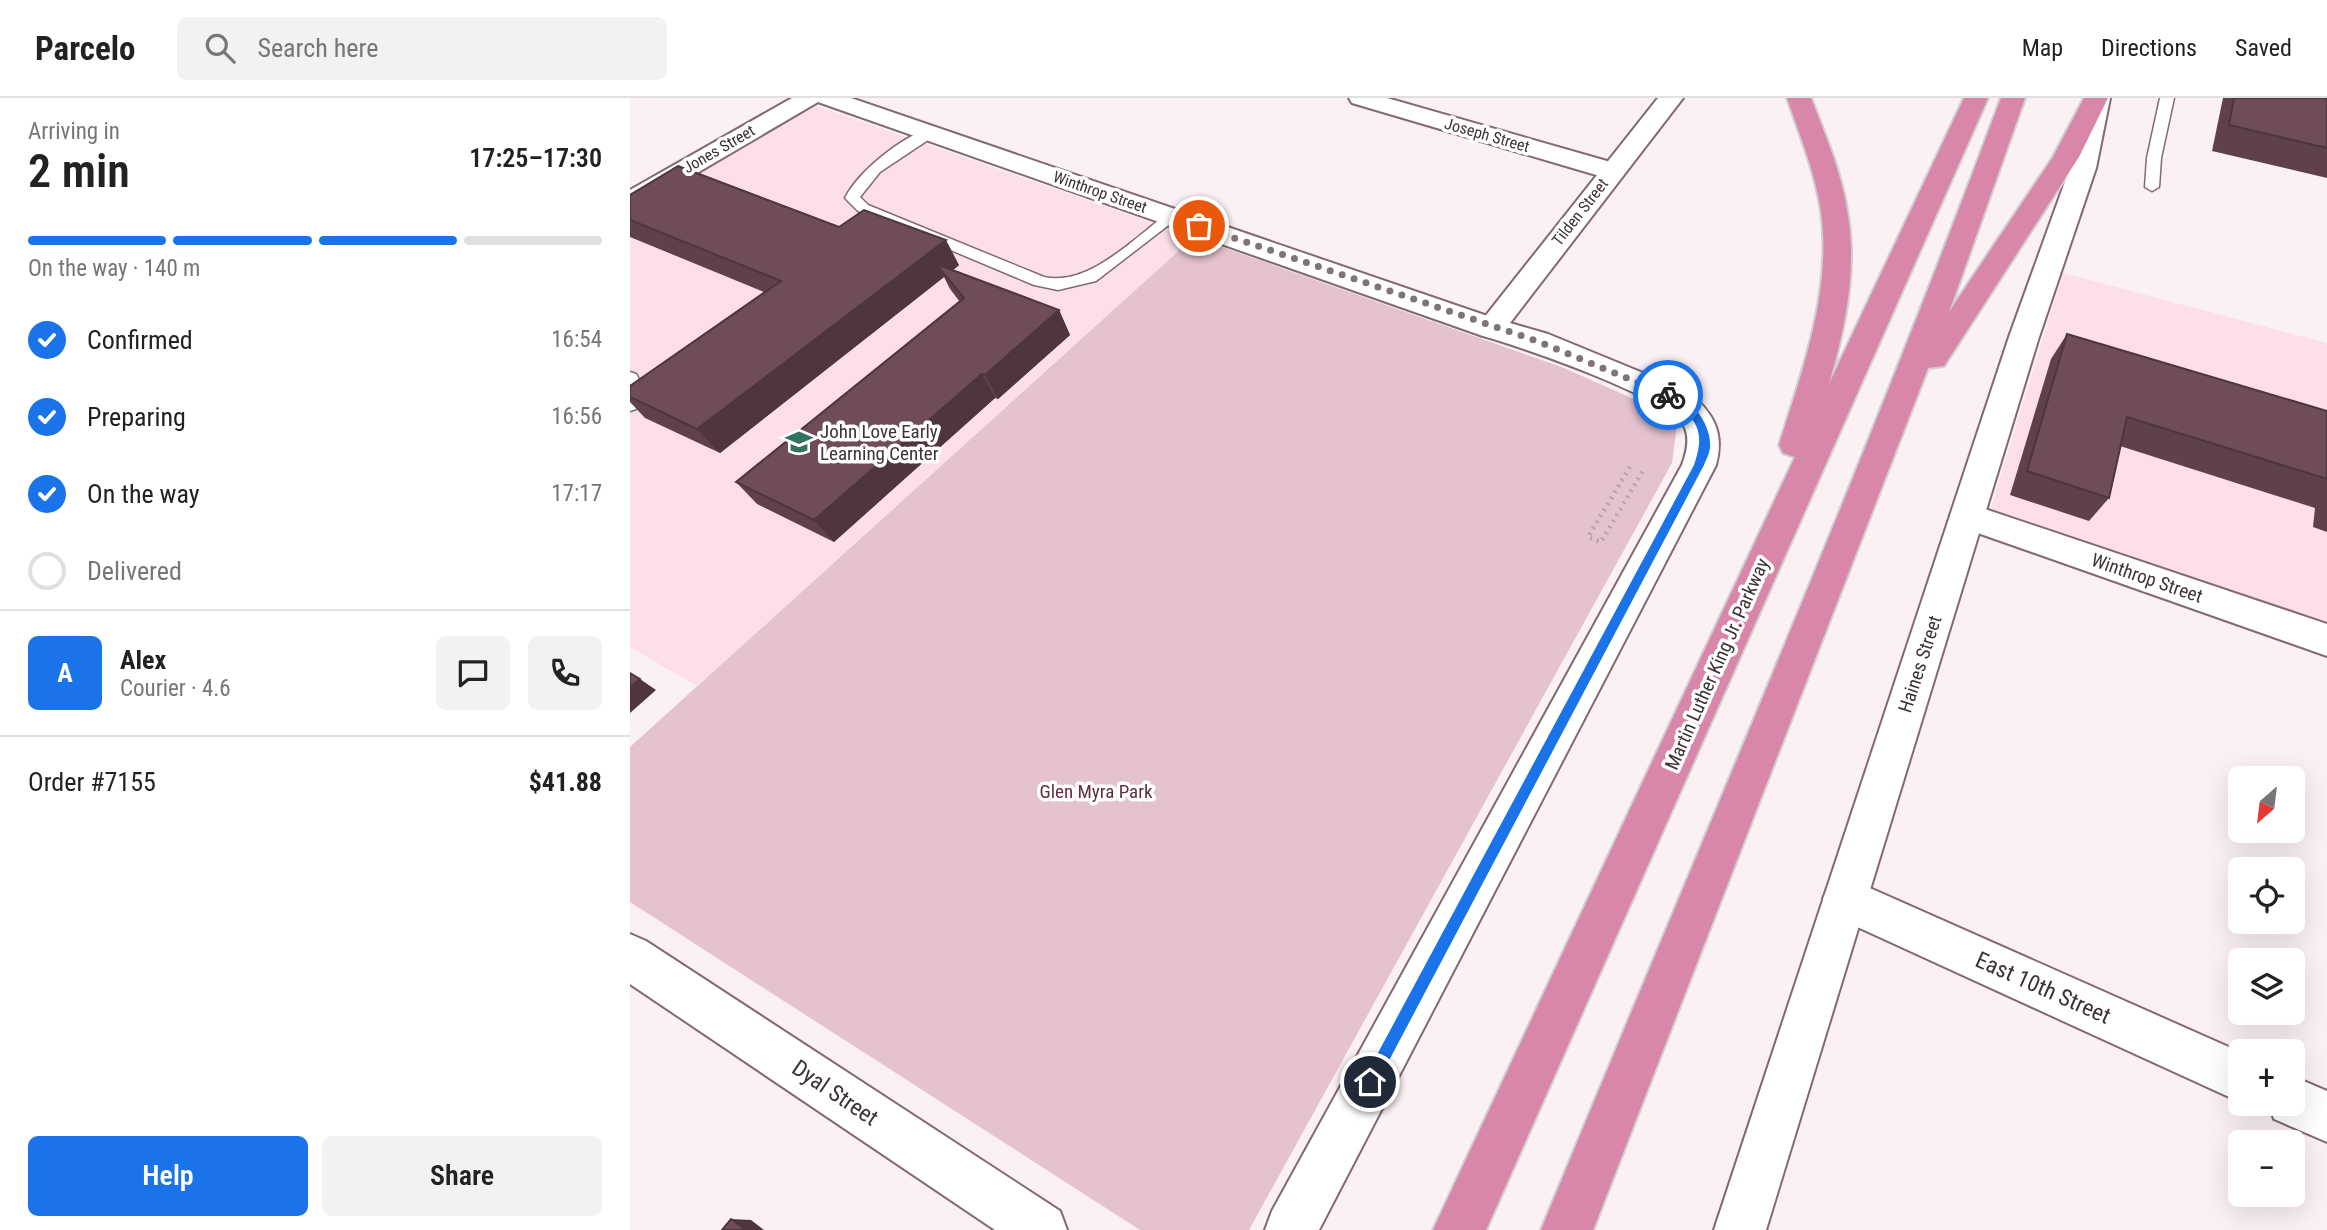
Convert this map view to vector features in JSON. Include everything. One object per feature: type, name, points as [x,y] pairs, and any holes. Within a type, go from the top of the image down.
[{"type":"highway","points":[[1756,578],[1820,361],[1830,323],[1835,285],[1835,212],[1826,176],[1799,98]]},
{"type":"highway","name":"Martin Luther King Jr. Parkway","points":[[1459,1230],[1976,98]]},
{"type":"highway","points":[[1567,1230],[1891,422],[1957,254],[2013,98]]},
{"type":"highway","points":[[1891,422],[2066,157],[2097,98]]},
{"type":"street","name":"Jones Street","points":[[630,201],[809,98]]},
{"type":"street","name":"Winthrop Street","points":[[828,98],[1491,328]]},
{"type":"street","name":"Joseph Street","points":[[1361,98],[1612,171]]},
{"type":"street","name":"Tilden Street","points":[[1491,328],[1671,98]]},
{"type":"street","name":"Haines Street","points":[[1740,1230],[2029,324],[2083,168],[2097,98]]},
{"type":"street","points":[[1291,1230],[1699,465],[1706,445],[1703,428],[1691,410],[1676,399],[1537,341],[1491,328]]},
{"type":"street","name":"Winthrop Street","points":[[1967,516],[2327,640]]},
{"type":"street","name":"East 10th Street","points":[[1845,899],[2228,1072]]},
{"type":"street","name":"Dyal Street","points":[[630,957],[1041,1230]]},
{"type":"street","points":[[2305,1107],[2327,1117]]},
{"type":"lane","points":[[2152,187],[2154,158],[2167,98]]},
{"type":"lane","points":[[929,133],[866,177],[856,187],[852,198],[863,208],[1040,281],[1058,285],[1090,278],[1172,217]]},
{"type":"lane","points":[[630,378],[638,393],[630,405]]},
{"type":"path","points":[[1630,467],[1588,537],[1601,542],[1644,469]]},
{"type":"shaded area","name":"John Love Early Learning Center","points":[[808,103],[1194,237],[697,686],[630,647],[630,208]]},
{"type":"shaded area","points":[[2063,273],[2327,343],[2327,626],[1990,511]]},
{"type":"green space","name":"Glen Myra Park","points":[[1194,237],[1564,368],[1645,404],[1677,424],[1672,463],[1249,1230],[1140,1230],[630,902],[630,747]]},
{"type":"building","points":[[2234,98],[2327,98],[2327,148],[2229,125]]},
{"type":"building","points":[[678,166],[839,227],[864,210],[946,240],[697,429],[630,397],[630,386],[781,281],[630,220],[630,195]]},
{"type":"building","points":[[936,264],[1059,310],[814,520],[736,482],[964,298]]},
{"type":"building","points":[[2067,334],[2327,411],[2327,479],[2127,417],[2109,498],[2027,471]]},
{"type":"building","points":[[630,673],[640,679],[630,687]]},
{"type":"building","points":[[731,1219],[746,1230],[722,1230]]},
{"type":"way so far","points":[[1199,226],[1491,328],[1537,341],[1668,395]]},
{"type":"place","name":"John Love Early Learning Center","points":[[799,442]]},
{"type":"route","points":[[1370,1082],[1699,465],[1706,445],[1703,428],[1691,410],[1668,395]]}]
